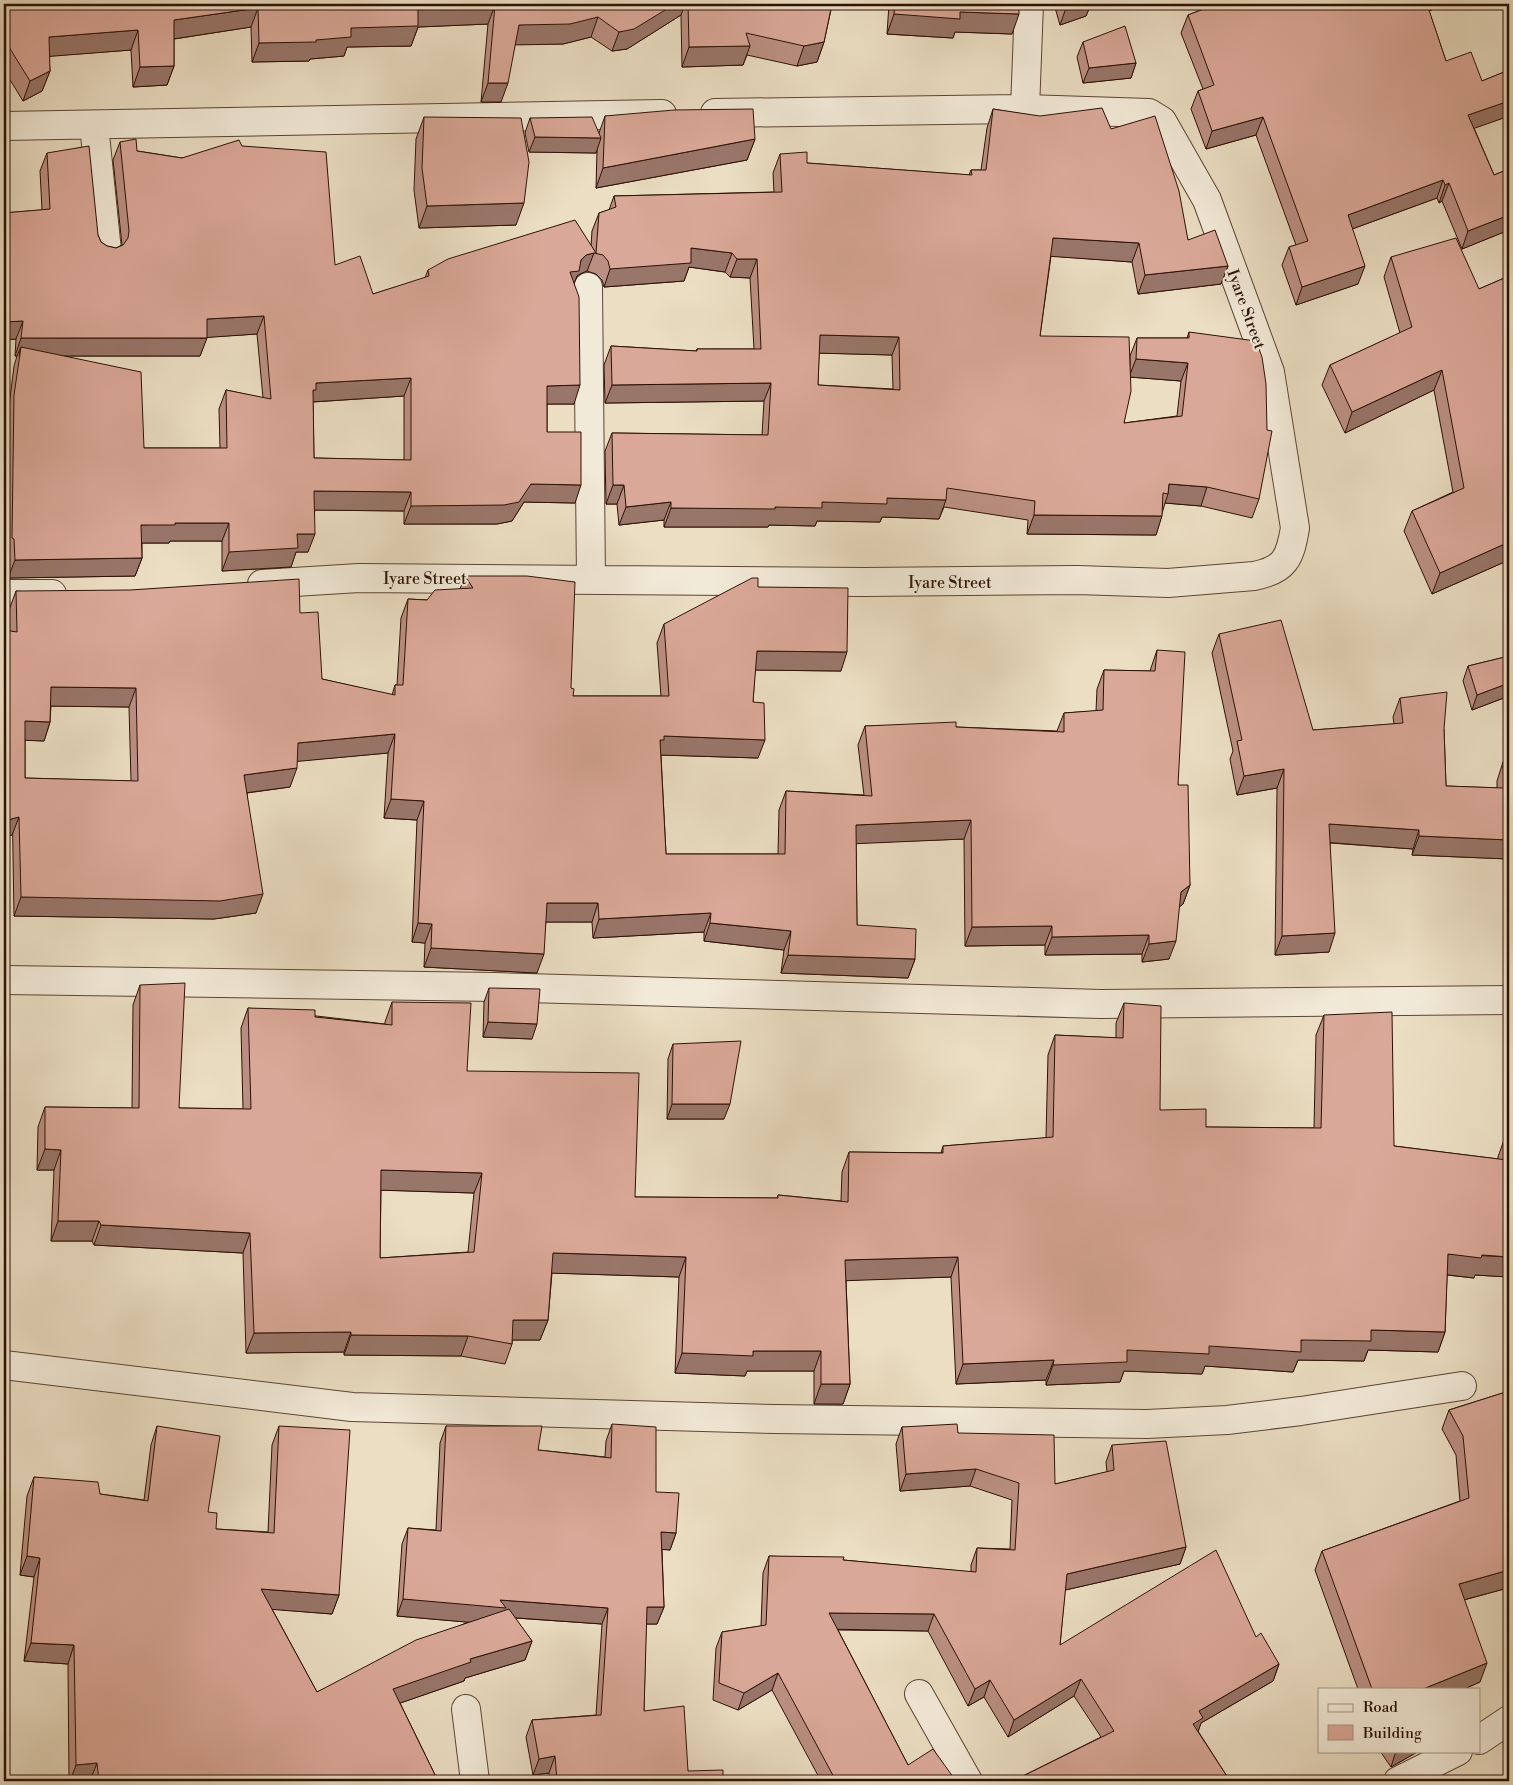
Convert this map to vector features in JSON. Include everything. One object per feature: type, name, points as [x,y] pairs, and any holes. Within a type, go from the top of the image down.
[{"type":"street","points":[[1025,109],[1029,4]]},
{"type":"street","name":"Iyare Street","points":[[4,126],[1025,109],[1149,113],[1162,121],[1207,200],[1270,372],[1295,528],[1291,552],[1280,567],[1268,574],[1168,583],[1077,580],[864,582],[358,578],[240,585]]},
{"type":"street","points":[[94,125],[107,251]]},
{"type":"street","points":[[588,287],[591,580]]},
{"type":"street","points":[[4,594],[73,593]]},
{"type":"street","points":[[4,980],[494,987],[1101,1004],[1509,1000]]},
{"type":"street","points":[[4,1365],[352,1407],[775,1419],[1147,1424],[1227,1420],[1301,1411],[1462,1386]]},
{"type":"street","points":[[919,1694],[968,1781]]},
{"type":"street","points":[[466,1709],[475,1781]]},
{"type":"street","points":[[1480,1739],[1509,1720]]},
{"type":"street","points":[[1398,1781],[1456,1752]]},
{"type":"building","points":[[4,4],[675,4],[634,29],[619,32],[598,17],[570,24],[519,25],[508,83],[488,83],[495,5],[418,8],[418,26],[351,28],[351,37],[316,40],[316,42],[259,43],[258,8],[174,20],[174,66],[140,67],[138,30],[49,37],[50,71],[30,81],[4,39]]},
{"type":"building","points":[[688,4],[832,4],[824,42],[804,46],[746,33],[750,46],[689,47]]},
{"type":"building","points":[[895,4],[1019,4],[1019,14],[960,12],[960,19],[894,14]]},
{"type":"building","points":[[1217,4],[1427,4],[1446,61],[1471,52],[1482,81],[1509,70],[1509,101],[1468,115],[1494,175],[1509,169],[1509,215],[1468,231],[1449,183],[1445,185],[1443,180],[1348,215],[1365,266],[1302,287],[1289,247],[1308,241],[1263,117],[1212,131],[1198,91],[1214,85],[1188,15]]},
{"type":"building","points":[[1125,26],[1136,63],[1089,68],[1083,42]]},
{"type":"building","points":[[1102,108],[1111,129],[1155,116],[1179,191],[1188,240],[1215,230],[1228,266],[1145,275],[1139,243],[1053,238],[1040,336],[1129,337],[1131,391],[1124,423],[1182,416],[1188,363],[1136,359],[1137,338],[1189,338],[1189,332],[1256,341],[1262,357],[1266,384],[1267,430],[1272,431],[1259,499],[1207,487],[1169,484],[1168,494],[1163,493],[1162,516],[1034,515],[1035,501],[947,488],[946,500],[887,498],[887,504],[822,502],[822,508],[671,508],[671,502],[626,507],[624,485],[613,485],[612,433],[768,435],[771,383],[612,385],[611,346],[697,351],[697,349],[761,349],[757,259],[737,259],[732,253],[691,248],[691,263],[610,269],[608,261],[603,255],[594,253],[586,255],[581,260],[579,271],[570,272],[579,297],[580,385],[547,386],[547,432],[581,432],[581,485],[531,484],[519,502],[504,505],[411,506],[411,492],[314,491],[315,534],[297,534],[298,548],[229,552],[229,523],[175,523],[175,525],[141,525],[142,558],[15,560],[14,539],[12,538],[14,395],[21,347],[141,372],[144,448],[227,448],[226,390],[271,399],[264,316],[207,319],[207,338],[21,338],[23,321],[4,322],[4,213],[50,209],[47,153],[89,146],[98,235],[101,242],[116,248],[123,245],[128,238],[129,231],[120,142],[136,139],[137,151],[182,158],[239,140],[242,146],[326,152],[335,265],[360,256],[373,294],[429,276],[428,270],[448,259],[575,220],[596,253],[599,213],[616,207],[614,196],[782,192],[780,154],[807,152],[807,163],[972,175],[971,170],[986,170],[993,109],[1040,116]],"holes":[[[820,335],[899,337],[900,390],[818,385]],[[411,378],[411,460],[314,458],[313,390],[316,390],[316,383]]]},
{"type":"building","points":[[753,109],[755,139],[603,168],[605,116],[674,110]]},
{"type":"building","points":[[424,117],[521,118],[529,162],[524,203],[427,206],[422,168]]},
{"type":"building","points":[[592,117],[601,138],[535,137],[530,118]]},
{"type":"building","points":[[1456,238],[1479,289],[1509,276],[1509,542],[1440,573],[1412,511],[1464,488],[1442,370],[1352,412],[1330,365],[1412,327],[1391,257]]},
{"type":"building","points":[[465,576],[527,576],[575,582],[571,688],[574,689],[573,696],[669,696],[664,624],[752,578],[758,578],[758,587],[848,588],[847,652],[757,651],[753,702],[764,703],[765,740],[664,736],[664,740],[660,740],[666,854],[785,854],[786,791],[872,796],[865,726],[956,722],[956,727],[1064,732],[1064,713],[1103,710],[1104,670],[1155,671],[1157,650],[1185,652],[1178,785],[1188,785],[1190,885],[1181,892],[1176,941],[1149,944],[1149,935],[1052,937],[1052,926],[972,927],[971,820],[856,825],[857,925],[916,929],[915,959],[788,955],[791,931],[710,923],[711,913],[599,919],[598,903],[547,903],[544,954],[431,948],[432,924],[418,923],[424,801],[391,799],[395,734],[298,743],[297,768],[244,775],[263,894],[220,901],[21,897],[19,817],[4,821],[4,630],[17,632],[16,591],[130,590],[299,579],[300,613],[318,612],[322,679],[395,695],[395,685],[403,685],[408,599],[427,600],[435,590],[473,588]],"holes":[[[51,687],[136,688],[138,781],[25,778],[25,721],[50,722]]]},
{"type":"building","points":[[1281,620],[1313,730],[1403,723],[1400,698],[1447,692],[1444,729],[1446,786],[1504,788],[1503,762],[1509,763],[1509,840],[1419,836],[1419,830],[1329,824],[1335,933],[1282,936],[1284,769],[1244,776],[1237,741],[1242,740],[1219,634]]},
{"type":"building","points":[[1509,656],[1509,683],[1477,695],[1468,666]]},
{"type":"building","points":[[185,983],[179,1108],[251,1109],[248,1008],[315,1010],[315,1017],[392,1025],[392,1002],[471,1003],[467,1071],[639,1073],[635,1197],[778,1198],[778,1195],[848,1202],[849,1152],[943,1153],[943,1146],[1053,1137],[1055,1035],[1123,1038],[1124,1003],[1161,1006],[1160,1110],[1206,1109],[1206,1127],[1321,1128],[1324,1015],[1392,1012],[1394,1146],[1507,1160],[1505,1137],[1509,1137],[1509,1257],[1482,1255],[1481,1258],[1448,1254],[1445,1332],[1371,1330],[1371,1341],[1301,1340],[1301,1352],[1209,1346],[1209,1354],[1127,1350],[1127,1362],[1053,1365],[1054,1360],[963,1364],[958,1257],[845,1260],[850,1384],[821,1384],[821,1351],[753,1351],[753,1356],[682,1353],[686,1257],[553,1253],[548,1320],[513,1320],[512,1344],[468,1336],[351,1335],[351,1332],[254,1333],[250,1233],[101,1225],[99,1221],[58,1221],[61,1150],[45,1149],[45,1107],[139,1108],[140,985]],"holes":[[[381,1170],[482,1173],[474,1252],[380,1258]]]},
{"type":"building","points":[[489,988],[540,989],[537,1024],[488,1022]]},
{"type":"building","points":[[741,1041],[730,1104],[672,1104],[673,1044]]},
{"type":"building","points":[[1509,1391],[1509,1570],[1459,1584],[1487,1663],[1425,1688],[1372,1688],[1322,1551],[1469,1498],[1463,1436],[1449,1410]]},
{"type":"building","points":[[612,1424],[656,1427],[656,1492],[679,1493],[676,1533],[661,1532],[664,1607],[647,1607],[644,1711],[684,1706],[688,1771],[723,1770],[723,1781],[557,1781],[555,1756],[539,1759],[532,1720],[601,1715],[608,1608],[500,1600],[506,1608],[403,1599],[408,1528],[441,1531],[446,1426],[542,1426],[538,1450],[611,1458]]},
{"type":"building","points":[[957,1424],[958,1433],[1054,1435],[1055,1484],[1114,1470],[1112,1445],[1166,1441],[1186,1547],[1067,1574],[1060,1645],[1216,1550],[1256,1637],[1261,1633],[1279,1664],[1199,1711],[1203,1718],[1193,1724],[1230,1781],[1019,1781],[1017,1779],[1114,1731],[1081,1679],[1014,1720],[990,1680],[975,1689],[934,1614],[829,1613],[908,1765],[933,1749],[956,1781],[836,1781],[778,1673],[744,1693],[719,1683],[722,1632],[766,1625],[769,1556],[844,1557],[843,1560],[976,1572],[977,1548],[1015,1550],[1019,1483],[976,1469],[906,1474],[902,1427]]},
{"type":"building","points":[[157,1426],[220,1436],[208,1512],[217,1513],[216,1529],[274,1533],[279,1426],[350,1430],[339,1595],[261,1589],[317,1692],[416,1640],[509,1609],[532,1641],[470,1659],[471,1662],[393,1689],[438,1781],[99,1781],[97,1763],[76,1765],[74,1645],[31,1643],[40,1558],[27,1556],[34,1477],[98,1482],[100,1494],[148,1501]]}]
